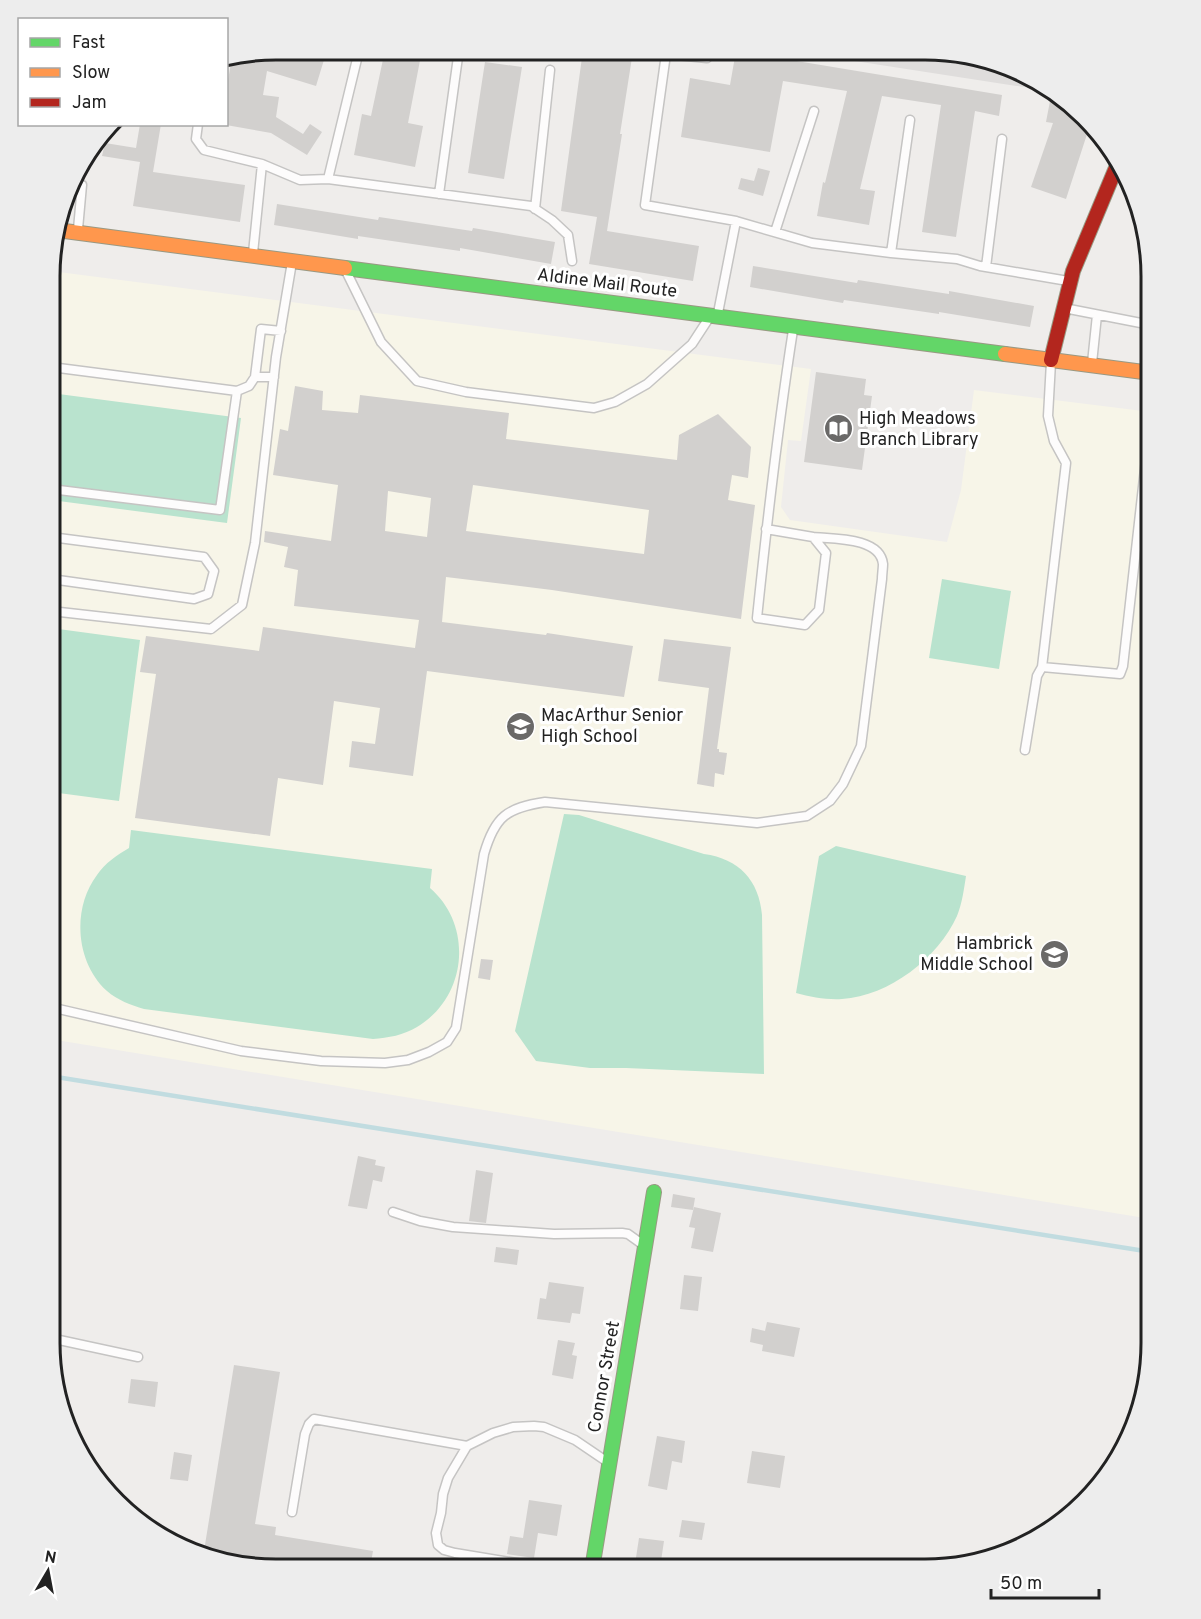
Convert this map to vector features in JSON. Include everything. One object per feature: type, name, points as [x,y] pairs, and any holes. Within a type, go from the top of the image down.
[{"type":"main road","points":[[1052,360],[1073,271],[1114,172]]},
{"type":"main road","name":"Aldine Mail Route","points":[[65,231],[1141,372]]},
{"type":"main road","name":"Connor Street","points":[[593,1559],[654,1191]]},
{"type":"lane","points":[[328,179],[357,60]]},
{"type":"lane","points":[[439,194],[458,60]]},
{"type":"lane","points":[[665,60],[645,205],[736,221],[812,243],[957,259],[986,267],[1071,281]]},
{"type":"lane","points":[[535,209],[550,70]]},
{"type":"lane","points":[[775,232],[814,111]]},
{"type":"lane","points":[[891,253],[910,120]]},
{"type":"lane","points":[[198,126],[195,139],[204,150],[262,164],[300,180],[328,179],[531,206],[552,220],[568,235],[572,261]]},
{"type":"lane","points":[[986,267],[1002,139]]},
{"type":"lane","points":[[253,256],[262,164]]},
{"type":"lane","points":[[78,233],[80,184]]},
{"type":"lane","points":[[345,268],[381,342],[417,381],[466,392],[594,408],[615,402],[647,384],[692,344],[714,316],[736,221]]},
{"type":"lane","points":[[60,612],[211,629],[242,605],[255,543],[274,377],[292,261]]},
{"type":"lane","points":[[1064,308],[1141,323]]},
{"type":"lane","points":[[1092,365],[1097,315]]},
{"type":"lane","points":[[793,326],[777,438],[757,618],[805,625],[819,610],[826,553],[813,537]]},
{"type":"lane","points":[[60,368],[237,391],[249,386],[255,377],[261,329],[281,331]]},
{"type":"lane","points":[[1025,750],[1037,676],[1042,667],[1066,463],[1054,441],[1048,416],[1052,360]]},
{"type":"lane","points":[[255,377],[274,377]]},
{"type":"lane","points":[[60,490],[220,510],[237,391]]},
{"type":"lane","points":[[1042,667],[1120,674],[1123,666],[1141,505]]},
{"type":"lane","points":[[60,1009],[240,1051],[321,1061],[385,1063],[408,1060],[447,1042],[456,1028],[484,854],[490,834],[509,811],[525,805],[545,802],[757,823],[807,816],[830,801],[843,784],[861,746],[883,562],[875,549],[861,542],[766,529]]},
{"type":"lane","points":[[60,538],[204,557],[214,571],[208,594],[194,599],[60,580]]},
{"type":"lane","points":[[393,1212],[436,1224],[465,1228],[568,1234],[622,1233],[628,1234],[645,1246]]},
{"type":"lane","points":[[60,1340],[138,1356]]},
{"type":"lane","points":[[292,1512],[305,1434],[314,1419],[467,1446]]},
{"type":"lane","points":[[495,1559],[444,1550],[438,1545],[436,1533],[443,1494],[448,1478],[467,1446],[493,1433],[513,1427],[534,1426],[563,1434],[609,1462]]},
{"type":"shaded area","points":[[848,60],[939,60],[967,64],[1008,76],[1032,88]]},
{"type":"shaded area","name":"MacArthur Senior High School","points":[[60,272],[811,369],[801,441],[788,440],[781,507],[790,520],[947,542],[961,490],[974,390],[1141,411],[1141,1217],[60,1041]]},
{"type":"green space","points":[[60,394],[241,418],[227,523],[60,501]]},
{"type":"green space","points":[[942,579],[1011,591],[999,669],[929,658]]},
{"type":"green space","points":[[60,629],[140,640],[119,801],[60,793]]},
{"type":"green space","points":[[564,814],[579,815],[716,857],[737,866],[752,882],[757,891],[762,915],[764,1074],[590,1068],[536,1061],[515,1031]]},
{"type":"green space","points":[[131,830],[432,869],[430,888],[444,904],[454,922],[458,941],[459,960],[455,980],[446,998],[434,1014],[417,1027],[396,1036],[373,1039],[144,1009],[120,1000],[96,979],[88,965],[83,950],[81,919],[89,888],[104,867],[129,848]]},
{"type":"green space","points":[[836,846],[966,876],[957,916],[949,932],[925,960],[910,972],[877,991],[842,999],[819,998],[796,993],[819,856]]},
{"type":"building","points":[[262,60],[324,60],[316,86],[267,71],[263,95],[279,97],[276,117],[303,134],[310,124],[322,132],[307,155],[271,133],[228,125],[228,80],[231,65],[234,64]]},
{"type":"building","points":[[383,60],[420,60],[408,123],[423,126],[415,167],[354,155],[362,114],[371,116]]},
{"type":"building","points":[[582,60],[632,60],[607,231],[699,246],[693,281],[589,264],[597,217],[561,211]]},
{"type":"building","points":[[734,60],[790,60],[1002,95],[999,116],[975,111],[956,237],[922,232],[941,105],[882,96],[860,189],[875,191],[869,225],[817,216],[823,182],[825,183],[847,91],[783,81],[770,152],[681,137],[690,78],[730,85]]},
{"type":"building","points":[[485,62],[522,67],[504,179],[468,173]]},
{"type":"building","points":[[1051,101],[1078,123],[1087,134],[1066,199],[1031,187],[1053,123],[1046,122]]},
{"type":"building","points":[[140,126],[161,126],[153,172],[245,185],[240,222],[133,206],[140,162],[102,156],[106,143],[136,148]]},
{"type":"building","points":[[758,168],[770,171],[763,196],[738,189],[741,178],[754,181]]},
{"type":"building","points":[[277,204],[378,220],[379,217],[472,231],[473,228],[555,242],[551,264],[460,248],[460,251],[358,236],[358,239],[274,225]]},
{"type":"building","points":[[753,266],[857,283],[858,280],[949,294],[949,291],[1034,306],[1030,327],[939,312],[939,314],[844,300],[843,303],[750,287]]},
{"type":"building","name":"High Meadows Branch Library","points":[[816,372],[866,379],[864,395],[872,396],[862,470],[804,462]]},
{"type":"building","points":[[295,386],[323,391],[322,410],[358,413],[360,395],[509,413],[506,439],[677,460],[679,435],[718,414],[751,447],[748,478],[732,475],[728,500],[755,505],[741,619],[552,590],[446,577],[442,622],[546,635],[547,633],[633,646],[624,697],[427,671],[413,776],[349,767],[352,741],[375,744],[380,708],[334,701],[323,785],[278,778],[270,836],[135,818],[156,674],[140,672],[146,636],[259,651],[263,627],[415,648],[419,620],[294,606],[298,570],[284,567],[288,547],[264,542],[265,531],[331,541],[338,485],[273,475],[280,429],[288,431]],"holes":[[[473,485],[649,510],[644,554],[466,531]],[[388,491],[431,498],[427,537],[385,531]]]},
{"type":"building","points":[[664,639],[731,647],[717,749],[719,752],[727,753],[724,775],[715,773],[714,787],[697,784],[709,688],[658,681]]},
{"type":"building","points":[[481,959],[493,960],[490,980],[478,978]]},
{"type":"building","points":[[358,1156],[376,1160],[375,1165],[385,1167],[382,1182],[373,1180],[367,1209],[348,1206]]},
{"type":"building","points":[[476,1170],[493,1173],[486,1223],[469,1221]]},
{"type":"building","points":[[673,1194],[695,1198],[693,1210],[671,1207]]},
{"type":"building","points":[[694,1207],[721,1213],[713,1252],[691,1248],[695,1228],[689,1227]]},
{"type":"building","points":[[496,1247],[519,1250],[517,1265],[494,1262]]},
{"type":"building","points":[[684,1275],[702,1277],[698,1311],[680,1309]]},
{"type":"building","points":[[549,1282],[584,1287],[580,1314],[572,1313],[570,1323],[537,1319],[540,1298],[546,1299]]},
{"type":"building","points":[[767,1322],[800,1328],[794,1357],[762,1351],[763,1345],[750,1342],[752,1328],[765,1331]]},
{"type":"building","points":[[558,1340],[575,1343],[572,1355],[577,1356],[573,1379],[552,1375]]},
{"type":"building","points":[[234,1365],[280,1372],[255,1524],[276,1527],[275,1535],[373,1551],[372,1559],[262,1559],[205,1547]]},
{"type":"building","points":[[131,1379],[158,1382],[155,1407],[128,1403]]},
{"type":"building","points":[[657,1436],[685,1441],[682,1463],[672,1461],[667,1490],[648,1486]]},
{"type":"building","points":[[752,1451],[785,1456],[780,1488],[747,1483]]},
{"type":"building","points":[[174,1452],[192,1455],[188,1481],[170,1479]]},
{"type":"building","points":[[529,1500],[562,1505],[557,1536],[538,1533],[534,1558],[507,1554],[510,1536],[523,1538]]},
{"type":"building","points":[[682,1520],[705,1523],[702,1540],[679,1537]]},
{"type":"building","points":[[639,1538],[664,1541],[661,1559],[636,1559]]},
{"type":"waterway","points":[[60,1078],[1141,1250]]},
{"type":"traffic: fast","points":[[345,268],[1005,354]]},
{"type":"traffic: fast","points":[[594,1559],[654,1192]]},
{"type":"traffic: slow","points":[[65,231],[345,268]]},
{"type":"traffic: slow","points":[[1005,354],[1141,372]]},
{"type":"traffic: jam","points":[[1051,360],[1073,271],[1114,172]]},
{"type":"place","name":"High Meadows Branch Library","points":[[838,429]]},
{"type":"place","name":"MacArthur Senior High School","points":[[520,726]]},
{"type":"place","name":"Hambrick Middle School","points":[[1054,954]]}]
